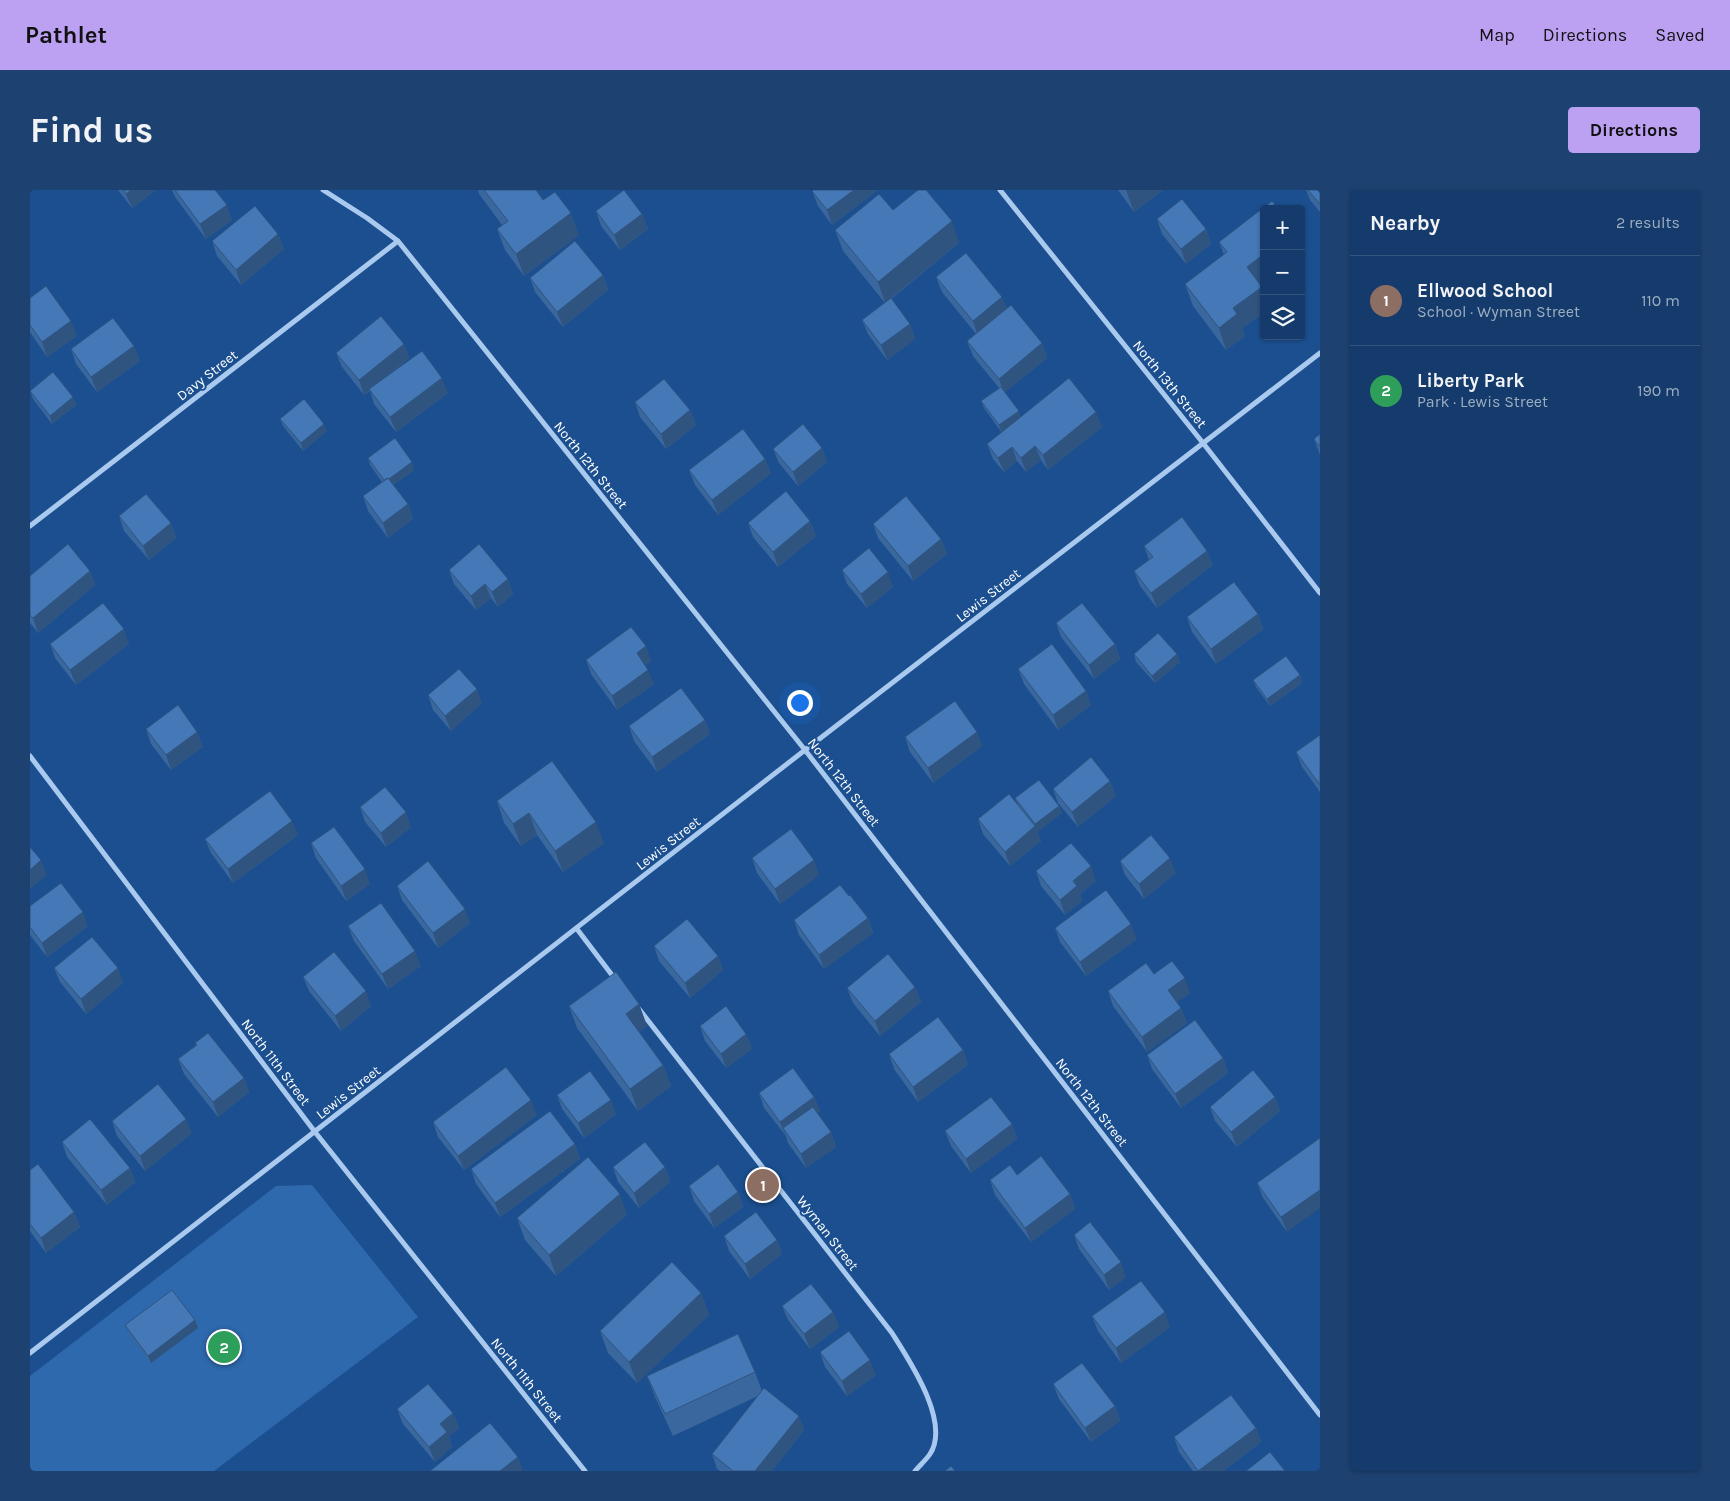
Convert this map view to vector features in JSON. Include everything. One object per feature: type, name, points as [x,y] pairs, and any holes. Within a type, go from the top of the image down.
[{"type":"street","name":"North 12th Street","points":[[323,190],[367,218],[398,241],[804,750],[1320,1415]]},
{"type":"street","name":"North 13th Street","points":[[1000,190],[1203,443],[1320,593]]},
{"type":"street","name":"Davy Street","points":[[30,526],[398,241]]},
{"type":"street","name":"Lewis Street","points":[[30,1353],[804,750],[1320,353]]},
{"type":"street","name":"North 11th Street","points":[[30,756],[315,1132],[585,1471]]},
{"type":"street","points":[[576,929],[619,984]]},
{"type":"street","name":"Wyman Street","points":[[637,1007],[892,1333],[910,1362],[932,1405],[936,1421],[935,1438],[931,1453],[915,1471]]},
{"type":"shaded area","points":[[312,1185],[418,1317],[214,1471],[30,1471],[30,1376],[276,1186]]},
{"type":"building","points":[[175,190],[215,190],[227,205],[200,224]]},
{"type":"building","points":[[484,190],[536,190],[543,200],[555,192],[571,213],[516,254],[497,229],[508,221]]},
{"type":"building","points":[[624,190],[642,214],[614,235],[596,211]]},
{"type":"building","points":[[813,190],[854,190],[827,210]]},
{"type":"building","points":[[918,190],[926,190],[952,221],[878,282],[835,230],[879,194],[893,210]]},
{"type":"building","points":[[1308,190],[1320,190],[1320,204]]},
{"type":"building","points":[[1182,199],[1206,229],[1181,249],[1157,219]]},
{"type":"building","points":[[1272,201],[1275,205],[1267,205]]},
{"type":"building","points":[[255,206],[278,234],[236,270],[212,241]]},
{"type":"building","points":[[1260,210],[1260,257],[1247,267],[1260,284],[1260,288],[1233,308],[1237,314],[1219,328],[1185,284],[1227,252],[1219,242]]},
{"type":"building","points":[[575,241],[603,275],[557,312],[530,278]]},
{"type":"building","points":[[966,253],[1002,297],[973,321],[936,277]]},
{"type":"building","points":[[46,286],[71,321],[42,342],[30,325],[30,298]]},
{"type":"building","points":[[891,298],[910,324],[881,345],[862,320]]},
{"type":"building","points":[[1011,305],[1042,343],[999,379],[967,341]]},
{"type":"building","points":[[381,316],[404,344],[359,380],[336,353]]},
{"type":"building","points":[[113,318],[134,346],[91,377],[71,349]]},
{"type":"building","points":[[422,351],[442,378],[390,417],[369,389]]},
{"type":"building","points":[[53,372],[73,397],[50,416],[30,391]]},
{"type":"building","points":[[1069,378],[1096,412],[1043,455],[1035,446],[1021,458],[1012,447],[998,458],[987,444]]},
{"type":"building","points":[[664,379],[690,410],[661,434],[635,402]]},
{"type":"building","points":[[1001,387],[1019,411],[999,425],[981,401]]},
{"type":"building","points":[[304,399],[324,424],[301,443],[280,419]]},
{"type":"building","points":[[803,424],[822,448],[793,472],[773,449]]},
{"type":"building","points":[[743,429],[765,459],[712,500],[689,470]]},
{"type":"building","points":[[1320,434],[1320,447],[1314,439]]},
{"type":"building","points":[[395,438],[412,462],[389,479],[384,480],[368,458]]},
{"type":"building","points":[[388,478],[408,504],[383,523],[363,496]]},
{"type":"building","points":[[786,491],[810,521],[773,552],[748,523]]},
{"type":"building","points":[[146,494],[171,523],[143,546],[119,516]]},
{"type":"building","points":[[906,496],[941,539],[908,566],[873,524]]},
{"type":"building","points":[[1182,517],[1207,551],[1151,593],[1134,571],[1153,557],[1144,546]]},
{"type":"building","points":[[68,544],[90,571],[33,618],[30,615],[30,576]]},
{"type":"building","points":[[479,544],[508,579],[492,592],[485,584],[471,596],[449,570]]},
{"type":"building","points":[[869,548],[888,572],[861,594],[842,570]]},
{"type":"building","points":[[1234,582],[1258,614],[1211,649],[1187,617]]},
{"type":"building","points":[[103,603],[124,629],[70,670],[50,644]]},
{"type":"building","points":[[1082,603],[1115,644],[1089,665],[1056,623]]},
{"type":"building","points":[[631,627],[646,646],[637,653],[648,670],[612,696],[586,660]]},
{"type":"building","points":[[1158,633],[1177,654],[1152,676],[1134,654]]},
{"type":"building","points":[[1052,644],[1086,691],[1053,715],[1018,669]]},
{"type":"building","points":[[1286,656],[1300,675],[1267,699],[1253,680]]},
{"type":"building","points":[[459,669],[477,689],[445,716],[428,695]]},
{"type":"building","points":[[681,688],[705,720],[652,757],[629,726]]},
{"type":"building","points":[[955,701],[977,732],[928,768],[905,737]]},
{"type":"building","points":[[178,705],[197,732],[166,755],[146,729]]},
{"type":"building","points":[[1320,735],[1320,785],[1296,752]]},
{"type":"building","points":[[1091,757],[1110,781],[1072,812],[1053,789]]},
{"type":"building","points":[[552,761],[596,822],[555,851],[529,813],[513,824],[497,801]]},
{"type":"building","points":[[1039,780],[1059,806],[1035,824],[1015,798]]},
{"type":"building","points":[[385,787],[406,812],[381,833],[360,807]]},
{"type":"building","points":[[270,791],[292,821],[228,869],[205,839]]},
{"type":"building","points":[[1009,794],[1035,826],[1005,852],[978,819]]},
{"type":"building","points":[[334,827],[365,869],[341,886],[311,843]]},
{"type":"building","points":[[791,829],[814,860],[775,889],[752,858]]},
{"type":"building","points":[[1151,835],[1170,858],[1139,884],[1120,861]]},
{"type":"building","points":[[1071,843],[1091,866],[1073,881],[1077,886],[1060,900],[1036,871]]},
{"type":"building","points":[[30,847],[41,860],[30,870]]},
{"type":"building","points":[[428,861],[465,909],[433,933],[397,886]]},
{"type":"building","points":[[61,883],[83,912],[42,943],[30,927],[30,906]]},
{"type":"building","points":[[840,885],[868,918],[819,955],[794,920]]},
{"type":"building","points":[[1106,890],[1131,924],[1080,962],[1055,928]]},
{"type":"building","points":[[381,903],[415,951],[382,974],[348,926]]},
{"type":"building","points":[[687,919],[718,956],[685,983],[654,946]]},
{"type":"building","points":[[92,937],[118,968],[81,999],[54,968]]},
{"type":"building","points":[[334,952],[366,991],[335,1016],[303,977]]},
{"type":"building","points":[[888,954],[915,987],[875,1021],[847,988]]},
{"type":"building","points":[[1172,961],[1185,978],[1168,990],[1181,1008],[1142,1037],[1108,991],[1146,963],[1154,974]]},
{"type":"building","points":[[616,972],[639,1004],[626,1014],[663,1065],[630,1089],[569,1006]]},
{"type":"building","points":[[726,1006],[746,1034],[721,1054],[700,1026]]},
{"type":"building","points":[[938,1017],[963,1050],[913,1087],[889,1054]]},
{"type":"building","points":[[1195,1020],[1223,1058],[1175,1094],[1147,1055]]},
{"type":"building","points":[[208,1033],[244,1078],[213,1102],[178,1059],[197,1045],[195,1043]]},
{"type":"building","points":[[506,1067],[531,1100],[458,1156],[433,1122]]},
{"type":"building","points":[[793,1068],[814,1097],[780,1122],[759,1093]]},
{"type":"building","points":[[1253,1070],[1275,1097],[1231,1132],[1210,1107]]},
{"type":"building","points":[[590,1071],[611,1100],[578,1123],[557,1095]]},
{"type":"building","points":[[158,1084],[186,1119],[140,1156],[112,1121]]},
{"type":"building","points":[[991,1097],[1012,1124],[966,1159],[945,1131]]},
{"type":"building","points":[[813,1107],[831,1132],[801,1154],[783,1128]]},
{"type":"building","points":[[550,1111],[575,1144],[495,1203],[471,1169]]},
{"type":"building","points":[[90,1119],[130,1168],[101,1190],[62,1142]]},
{"type":"building","points":[[1320,1138],[1320,1190],[1281,1217],[1257,1183]]},
{"type":"building","points":[[645,1142],[665,1167],[634,1193],[613,1167]]},
{"type":"building","points":[[1041,1156],[1070,1194],[1025,1228],[990,1180],[1010,1165],[1017,1175]]},
{"type":"building","points":[[588,1157],[620,1194],[549,1255],[517,1218]]},
{"type":"building","points":[[38,1164],[74,1212],[41,1238],[30,1224],[30,1170]]},
{"type":"building","points":[[718,1164],[738,1192],[709,1214],[689,1186]]},
{"type":"building","points":[[756,1212],[777,1240],[745,1264],[724,1236]]},
{"type":"building","points":[[1090,1222],[1121,1262],[1104,1275],[1074,1235]]},
{"type":"building","points":[[672,1262],[701,1293],[629,1362],[600,1331]]},
{"type":"building","points":[[1141,1281],[1165,1312],[1116,1348],[1092,1316]]},
{"type":"building","points":[[811,1284],[833,1312],[804,1334],[782,1306]]},
{"type":"building","points":[[172,1290],[195,1320],[148,1356],[125,1325]]},
{"type":"building","points":[[849,1331],[870,1360],[842,1381],[820,1352]]},
{"type":"building","points":[[738,1334],[755,1372],[665,1414],[647,1376]]},
{"type":"building","points":[[1082,1363],[1115,1406],[1085,1428],[1053,1384]]},
{"type":"building","points":[[428,1384],[453,1413],[440,1424],[447,1432],[429,1447],[397,1409]]},
{"type":"building","points":[[764,1388],[799,1416],[755,1471],[733,1471],[712,1454]]},
{"type":"building","points":[[1231,1395],[1256,1428],[1198,1471],[1174,1437]]},
{"type":"building","points":[[490,1423],[518,1457],[500,1471],[430,1471]]},
{"type":"building","points":[[1270,1452],[1285,1471],[1246,1471]]},
{"type":"building","points":[[951,1466],[955,1471],[945,1471]]},
{"type":"place","name":"Ellwood School","points":[[763,1185]]},
{"type":"place","name":"Liberty Park","points":[[224,1347]]}]
